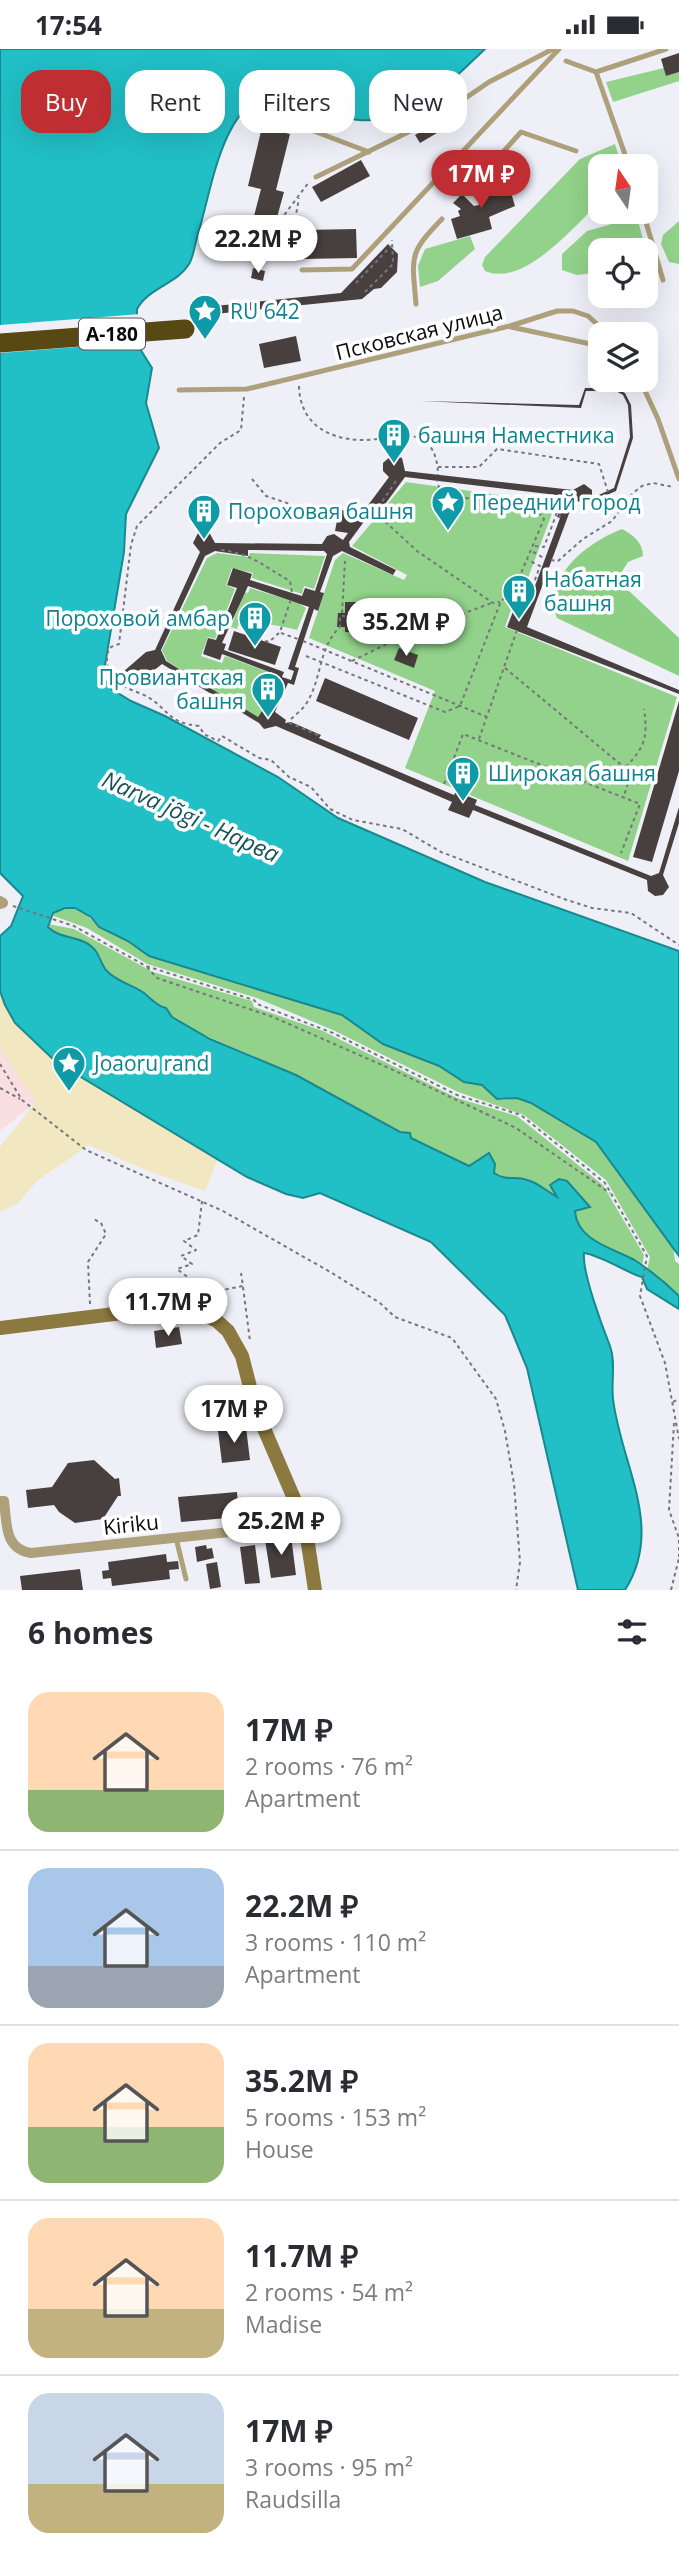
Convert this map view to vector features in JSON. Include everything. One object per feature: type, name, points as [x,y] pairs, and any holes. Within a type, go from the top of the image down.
[{"type":"highway","name":"А-180","points":[[0,343],[184,322]]},
{"type":"street","points":[[0,1328],[163,1308],[196,1311],[217,1321],[236,1342],[243,1356],[251,1396],[305,1524],[315,1590]]},
{"type":"street","name":"Kiriku","points":[[0,1501],[4,1501],[9,1539],[21,1552],[31,1553],[305,1524]]},
{"type":"lane","points":[[316,177],[435,119],[489,82],[553,49]]},
{"type":"lane","points":[[302,270],[352,269],[559,49]]},
{"type":"lane","points":[[566,61],[596,72],[666,49]]},
{"type":"lane","points":[[596,72],[625,154]]},
{"type":"lane","points":[[468,191],[522,132],[576,151]]},
{"type":"lane","points":[[319,133],[369,152]]},
{"type":"lane","points":[[416,304],[412,259],[415,249],[442,219]]},
{"type":"lane","points":[[647,224],[663,280]]},
{"type":"lane","name":"Псковская улица","points":[[179,390],[247,389],[566,310],[588,316],[595,322]]},
{"type":"lane","points":[[510,326],[588,343]]},
{"type":"lane","points":[[646,392],[679,479]]},
{"type":"lane","points":[[176,1538],[186,1579]]},
{"type":"path","points":[[234,225],[276,226],[306,185],[316,177]]},
{"type":"path","points":[[299,197],[293,232],[302,270]]},
{"type":"path","points":[[356,283],[393,244],[393,264],[365,292]]},
{"type":"path","points":[[184,322],[215,310]]},
{"type":"path","points":[[298,378],[301,404],[313,425],[328,434],[365,440],[399,435],[426,441],[435,451],[438,475]]},
{"type":"path","points":[[247,389],[242,403],[241,430],[220,443],[137,526],[131,545],[119,644],[111,647],[107,654],[108,671],[115,681],[148,697],[158,704],[163,712],[187,725],[199,726],[204,734],[218,741],[222,736],[259,758],[271,760],[289,777],[311,787],[330,809],[379,827],[402,829],[442,852],[564,899],[593,908],[631,913],[679,945]]},
{"type":"path","points":[[438,467],[479,467],[497,449],[599,464],[608,492]]},
{"type":"path","points":[[252,479],[266,496],[337,520]]},
{"type":"path","points":[[351,661],[409,633],[501,601],[513,592],[544,519],[534,506],[441,495],[437,480]]},
{"type":"path","points":[[397,481],[380,505],[378,515],[417,551],[493,603]]},
{"type":"path","points":[[551,560],[558,561],[583,539],[606,526],[642,486],[653,484],[673,487]]},
{"type":"path","points":[[534,546],[544,547],[559,507],[567,496],[559,518]]},
{"type":"path","points":[[222,549],[248,553],[260,564],[290,581],[292,593]]},
{"type":"path","points":[[532,552],[544,558]]},
{"type":"path","points":[[523,613],[540,566],[527,560]]},
{"type":"path","points":[[342,613],[345,561]]},
{"type":"path","points":[[252,636],[268,642],[280,632],[290,599]]},
{"type":"path","points":[[306,656],[445,712],[460,706],[501,601]]},
{"type":"path","points":[[318,735],[290,723],[290,720],[307,704],[325,650],[337,629],[340,616],[346,616]]},
{"type":"path","points":[[337,629],[342,627]]},
{"type":"path","points":[[479,741],[517,630]]},
{"type":"path","points":[[280,632],[299,639]]},
{"type":"path","points":[[303,641],[487,717]]},
{"type":"path","points":[[505,668],[631,773],[623,797]]},
{"type":"path","points":[[625,768],[639,753],[648,733],[645,709]]},
{"type":"path","points":[[444,784],[463,734],[640,804],[621,853]]},
{"type":"path","points":[[18,908],[93,935],[146,966],[254,1000],[257,1005],[333,1033],[457,1095],[521,1115],[605,1183],[647,1256],[640,1283],[640,1296],[665,1363],[672,1402],[674,1421],[669,1510],[678,1538],[679,1558],[671,1590]]},
{"type":"path","points":[[146,966],[157,978],[307,1031],[516,1128],[611,1193]]},
{"type":"path","points":[[0,1064],[22,1100]]},
{"type":"path","points":[[0,1088],[22,1100],[86,1150],[202,1201],[332,1273],[380,1303],[395,1317],[452,1338],[466,1353],[496,1398],[505,1431],[514,1484],[520,1562],[516,1590]]},
{"type":"path","points":[[191,1296],[190,1279],[177,1269],[192,1264],[181,1256],[196,1250],[184,1241],[198,1235],[202,1201]]},
{"type":"path","points":[[90,1308],[88,1262],[106,1234],[101,1223],[92,1218]]},
{"type":"path","points":[[241,1273],[251,1349]]},
{"type":"path","points":[[183,1298],[243,1286]]},
{"type":"path","points":[[672,1402],[679,1399]]},
{"type":"path","points":[[672,1402],[679,1403]]},
{"type":"path","points":[[674,1421],[679,1439]]},
{"type":"shaded area","points":[[0,1041],[36,1102],[0,1131]]},
{"type":"green space","points":[[664,68],[666,76],[679,72],[679,81],[613,102],[606,82]]},
{"type":"green space","points":[[615,144],[618,154],[592,154]]},
{"type":"green space","points":[[588,156],[588,214],[532,263],[516,271],[500,274],[485,271],[482,265],[485,257],[580,159]]},
{"type":"green space","points":[[679,221],[679,264],[669,262],[661,244],[663,235]]},
{"type":"green space","points":[[612,224],[639,224],[643,238],[588,238],[588,274],[577,275],[562,270],[562,254],[587,231]]},
{"type":"green space","points":[[470,236],[475,249],[438,281],[420,287],[418,266],[425,249]]},
{"type":"green space","points":[[406,482],[556,503],[519,602],[514,601],[505,627],[677,697],[628,861],[405,768],[435,691],[309,638],[335,560],[343,553],[404,580],[407,575],[352,546]]},
{"type":"green space","points":[[622,529],[637,540],[643,556],[628,562],[621,573],[628,590],[679,638],[679,676],[557,618],[554,603],[556,588],[562,575],[596,542]]},
{"type":"green space","points":[[217,553],[248,557],[250,553],[325,556],[314,589],[304,586],[302,594],[252,578],[253,573],[232,568],[226,585],[235,589],[215,639],[208,637],[201,656],[222,663],[225,656],[276,675],[275,679],[282,682],[270,709],[262,711],[258,717],[167,661],[162,650],[207,558]]},
{"type":"green space","points":[[250,588],[299,603],[306,608],[297,630],[241,618],[237,629],[231,627],[244,592],[248,593]]},
{"type":"green space","points":[[65,908],[82,910],[99,927],[128,941],[149,956],[342,1015],[383,1044],[482,1085],[501,1100],[518,1098],[543,1109],[596,1142],[673,1246],[675,1261],[679,1264],[679,1296],[647,1270],[650,1257],[606,1180],[524,1115],[458,1092],[335,1031],[257,998],[147,964],[87,928],[51,915]]},
{"type":"green space","points":[[48,924],[74,929],[153,972],[252,1001],[254,1007],[323,1031],[457,1098],[517,1116],[603,1185],[644,1255],[642,1266],[601,1245],[583,1231],[575,1211],[590,1207],[567,1181],[559,1179],[550,1186],[558,1198],[532,1183],[494,1173],[495,1164],[487,1153],[474,1165],[469,1166],[411,1138],[409,1133],[400,1132],[296,1075],[195,1031],[172,1017],[141,991],[114,978],[104,969],[100,956],[80,940],[57,936]]},
{"type":"sand","name":"Joaoru rand","points":[[0,991],[23,1029],[55,1059],[91,1084],[218,1158],[205,1191],[148,1171],[89,1145],[38,1180],[17,1204],[0,1212],[0,1147],[36,1102],[0,1047]]},
{"type":"water","name":"Narva jõgi - Нарва","points":[[0,49],[485,49],[463,70],[369,70],[369,119],[355,119],[355,70],[239,70],[239,116],[221,151],[214,172],[191,261],[184,271],[148,296],[137,309],[137,344],[152,368],[146,403],[159,448],[126,514],[124,552],[103,677],[110,688],[131,701],[165,716],[278,777],[338,818],[485,882],[679,951],[679,1256],[596,1142],[531,1103],[517,1098],[497,1099],[482,1085],[464,1082],[439,1066],[383,1044],[342,1015],[149,956],[128,941],[99,927],[91,917],[75,908],[65,908],[53,913],[48,927],[59,934],[87,943],[97,952],[110,974],[166,1008],[172,1017],[210,1039],[296,1075],[400,1132],[410,1133],[411,1138],[469,1166],[489,1153],[495,1164],[494,1173],[502,1177],[531,1181],[557,1197],[550,1185],[559,1179],[567,1181],[590,1207],[575,1211],[577,1222],[583,1230],[599,1243],[636,1261],[679,1296],[679,1309],[647,1289],[642,1277],[584,1253],[589,1286],[612,1352],[613,1399],[617,1424],[641,1519],[641,1543],[636,1566],[625,1590],[578,1590],[527,1368],[505,1315],[431,1242],[320,1193],[303,1198],[286,1194],[247,1177],[56,1062],[15,1023],[0,991],[0,936],[11,926],[23,896],[0,873]]},
{"type":"pier","points":[[140,314],[141,342],[0,353],[0,325]]},
{"type":"building","points":[[679,53],[679,72],[666,76],[661,59]]},
{"type":"building","points":[[261,133],[290,134],[276,190],[284,192],[276,221],[254,216],[261,189],[248,186]]},
{"type":"building","points":[[418,133],[437,133],[420,143],[415,135]]},
{"type":"building","points":[[361,160],[370,176],[321,202],[312,187]]},
{"type":"building","points":[[508,183],[515,206],[489,217],[492,229],[457,239],[451,219],[460,216],[458,211],[461,209],[453,203],[462,194],[474,206],[479,205],[475,193]]},
{"type":"building","points":[[356,229],[357,258],[304,259],[303,230]]},
{"type":"building","points":[[388,244],[398,254],[397,272],[381,288],[374,289],[362,299],[215,314],[215,306],[341,293]]},
{"type":"building","points":[[253,268],[265,271],[263,281],[251,278]]},
{"type":"building","points":[[296,336],[301,361],[264,368],[259,344]]},
{"type":"building","points":[[585,388],[588,388],[581,408],[420,401],[579,405]]},
{"type":"building","points":[[618,392],[625,393],[631,405],[633,438],[616,491],[586,504],[574,500],[527,627],[679,690],[679,694],[507,627],[514,609],[525,613],[560,518],[557,517],[565,496],[405,477],[383,507],[377,504],[349,542],[350,547],[396,570],[393,575],[342,551],[333,556],[320,592],[324,593],[318,611],[314,609],[295,667],[299,668],[294,685],[288,683],[275,712],[286,720],[285,723],[291,722],[321,735],[319,738],[454,795],[456,791],[477,800],[475,805],[651,876],[659,873],[679,807],[679,823],[663,875],[669,887],[663,895],[655,896],[648,891],[647,880],[473,810],[469,818],[448,810],[452,802],[276,726],[264,729],[259,723],[162,664],[133,687],[123,683],[123,672],[146,652],[155,650],[200,552],[193,543],[198,533],[209,532],[215,543],[322,544],[327,536],[334,534],[343,540],[348,533],[335,531],[339,510],[363,512],[389,477],[383,471],[383,463],[392,455],[402,458],[405,471],[573,490],[584,484],[592,490],[592,498],[614,488],[630,437],[628,405],[623,395]],"holes":[[[248,550],[324,551],[327,554],[315,591],[305,588],[302,596],[250,580],[252,574],[233,568],[227,585],[237,588],[216,640],[208,638],[203,654],[220,660],[222,654],[277,675],[276,679],[283,681],[270,710],[262,711],[258,717],[166,661],[161,650],[205,556],[215,551],[248,556]],[[248,586],[309,607],[288,669],[294,671],[291,680],[282,677],[284,672],[224,650],[226,644],[222,643]]]},
{"type":"building","points":[[345,602],[372,602],[372,607],[379,607],[381,626],[391,628],[392,636],[373,639],[368,633],[345,632],[345,627],[337,627],[338,613],[345,613]]},
{"type":"building","name":"Пороховой амбар","points":[[234,631],[281,647],[275,665],[228,650]]},
{"type":"building","points":[[399,648],[418,655],[414,668],[394,660]]},
{"type":"building","points":[[325,678],[418,718],[409,740],[316,701]]},
{"type":"building","points":[[679,701],[679,771],[652,862],[633,857]]},
{"type":"building","points":[[179,1327],[182,1344],[156,1348],[154,1331]]},
{"type":"building","points":[[246,1427],[250,1460],[222,1463],[218,1431]]},
{"type":"building","points":[[94,1460],[115,1479],[119,1478],[121,1496],[118,1496],[103,1519],[75,1523],[54,1505],[28,1508],[26,1490],[52,1487],[68,1463]]},
{"type":"building","points":[[237,1492],[239,1517],[181,1522],[178,1497]]},
{"type":"building","points":[[291,1536],[296,1575],[271,1578],[265,1540]]},
{"type":"building","points":[[206,1545],[207,1549],[212,1548],[214,1558],[197,1562],[195,1547]]},
{"type":"building","points":[[255,1545],[260,1583],[245,1584],[240,1547]]},
{"type":"building","points":[[166,1554],[167,1562],[178,1561],[179,1569],[169,1570],[170,1579],[112,1586],[111,1578],[103,1579],[102,1571],[109,1570],[108,1562]]},
{"type":"building","points":[[217,1562],[221,1587],[210,1589],[206,1564]]},
{"type":"building","points":[[80,1569],[83,1590],[22,1590],[20,1576]]},
{"type":"place","name":"RU 642","points":[[205,341]]},
{"type":"place","name":"башня Наместника","points":[[394,465]]},
{"type":"place","name":"Передний город","points":[[448,532]]},
{"type":"place","name":"Пороховая башня","points":[[204,541]]},
{"type":"place","name":"Набатная башня","points":[[519,621]]},
{"type":"place","name":"Пороховой амбар","points":[[255,648]]},
{"type":"place","name":"Провиантская башня","points":[[268,719]]},
{"type":"place","name":"Широкая башня","points":[[463,803]]},
{"type":"place","name":"Joaoru rand","points":[[69,1093]]}]
